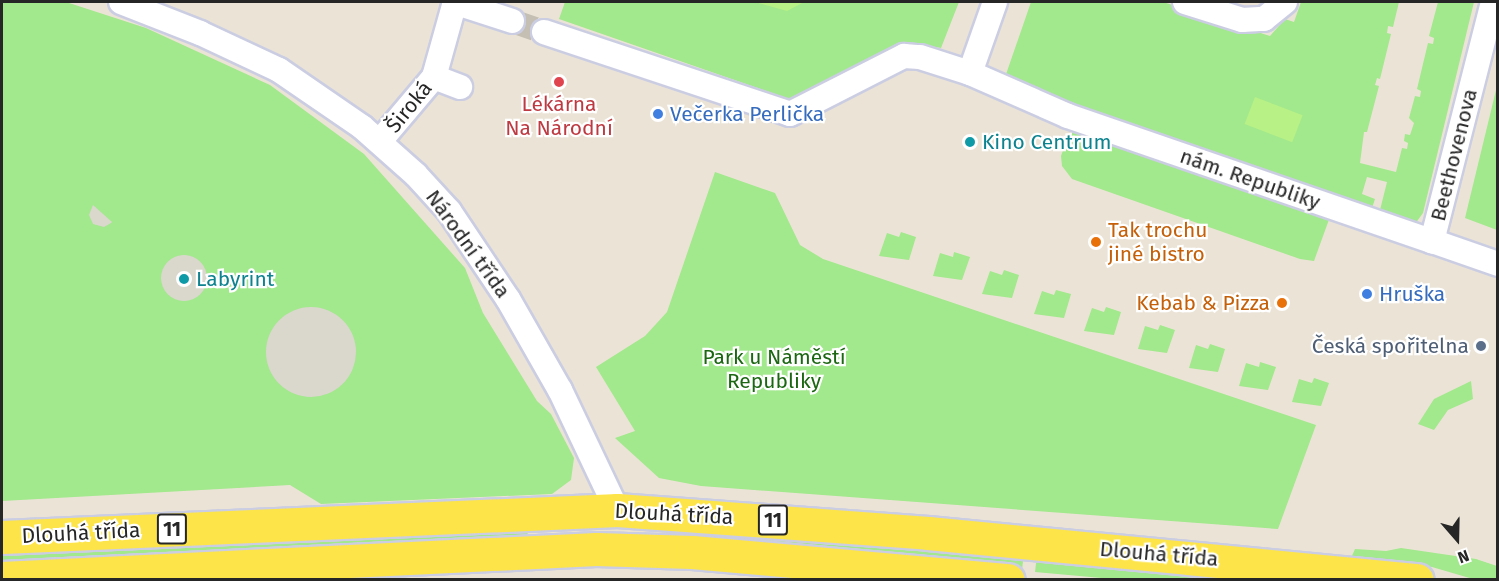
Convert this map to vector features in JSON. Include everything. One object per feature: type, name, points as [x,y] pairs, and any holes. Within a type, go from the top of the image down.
[{"type":"main road","name":"Dlouhá třída","points":[[2,537],[617,510],[928,533],[1417,579]]},
{"type":"main road","name":"Národní třída","points":[[617,510],[654,550]]},
{"type":"main road","name":"Dlouhá třída","points":[[2,578],[536,551],[654,550]]},
{"type":"main road","name":"11","points":[[654,550],[1008,579]]},
{"type":"street","name":"Národní třída","points":[[121,2],[200,33],[279,70],[380,141],[449,211],[508,299],[560,390],[617,510]]},
{"type":"street","name":"Široká","points":[[380,141],[434,77],[455,2],[512,21]]},
{"type":"street","points":[[970,73],[995,2]]},
{"type":"street","points":[[1185,2],[1242,20],[1264,19],[1285,2]]},
{"type":"street","name":"Beethovenova","points":[[1493,2],[1431,241],[1497,264]]},
{"type":"street","name":"nám. Republiky","points":[[544,32],[790,114],[904,56],[970,73],[1068,116],[1431,241]]},
{"type":"street","points":[[434,77],[460,87]]},
{"type":"green space","points":[[2,2],[66,2],[146,28],[270,85],[364,154],[465,268],[483,313],[537,401],[551,414],[574,458],[571,480],[552,494],[321,504],[290,485],[2,501]]},
{"type":"green space","points":[[565,2],[959,2],[941,48],[913,43],[887,50],[888,58],[795,101],[559,19]]},
{"type":"green space","points":[[755,2],[804,2],[787,11]]},
{"type":"green space","points":[[1031,2],[1163,2],[1270,36],[1285,19],[1294,22],[1301,2],[1399,2],[1393,27],[1388,26],[1387,33],[1391,34],[1380,79],[1377,78],[1375,85],[1379,86],[1367,132],[1364,132],[1360,163],[1396,172],[1402,148],[1407,149],[1408,143],[1404,141],[1405,134],[1410,135],[1414,123],[1409,118],[1415,96],[1420,97],[1421,91],[1417,89],[1428,43],[1433,44],[1434,38],[1429,36],[1438,2],[1474,2],[1423,213],[1415,224],[1379,214],[1387,182],[1367,177],[1362,194],[1375,199],[1371,211],[1003,83]]},
{"type":"green space","points":[[1497,86],[1497,230],[1465,218]]},
{"type":"green space","points":[[1255,97],[1303,115],[1292,142],[1245,124]]},
{"type":"green space","points":[[1075,130],[1331,214],[1314,261],[1300,259],[1072,179],[1062,166],[1061,156],[1067,139]]},
{"type":"green space","name":"Park u Náměstí Republiky","points":[[715,172],[775,193],[800,245],[823,259],[1316,425],[1278,529],[701,486],[659,478],[615,438],[635,431],[596,367],[645,336],[667,312]]},
{"type":"green space","points":[[901,232],[916,237],[909,260],[879,256],[887,233],[899,237]]},
{"type":"green space","points":[[954,252],[970,257],[962,280],[933,276],[940,253],[953,257]]},
{"type":"green space","points":[[1004,270],[1019,275],[1012,298],[982,294],[990,271],[1002,275]]},
{"type":"green space","points":[[1056,290],[1071,294],[1064,318],[1034,314],[1042,291],[1054,295]]},
{"type":"green space","points":[[1106,307],[1121,312],[1114,335],[1084,331],[1092,308],[1104,312]]},
{"type":"green space","points":[[1160,325],[1175,330],[1167,353],[1138,349],[1145,326],[1158,330]]},
{"type":"green space","points":[[1210,344],[1225,349],[1218,372],[1189,368],[1196,345],[1208,349]]},
{"type":"green space","points":[[1260,362],[1276,367],[1268,390],[1239,386],[1246,363],[1259,367]]},
{"type":"green space","points":[[1314,378],[1329,383],[1321,406],[1292,402],[1299,379],[1312,383]]},
{"type":"green space","points":[[1471,381],[1473,399],[1448,410],[1434,430],[1418,424],[1434,399]]},
{"type":"green space","points":[[527,523],[528,540],[3,568],[2,551]]},
{"type":"green space","points":[[702,529],[1024,553],[1022,570],[701,541]]},
{"type":"green space","points":[[1401,548],[1476,559],[1497,566],[1497,579],[1473,579],[1432,567],[1351,558],[1355,549],[1386,551]]},
{"type":"green space","points":[[1037,555],[1318,579],[1124,580],[1035,572]]},
{"type":"shaded area","points":[[93,205],[112,222],[104,227],[93,224],[89,215]]},
{"type":"shaded area","name":"Labyrint","points":[[184,255],[200,262],[207,278],[200,294],[184,301],[168,294],[161,278],[168,262]]},
{"type":"shaded area","points":[[311,307],[328,310],[343,320],[353,335],[356,352],[353,369],[343,384],[328,394],[311,397],[294,394],[279,384],[269,369],[266,352],[269,335],[279,320],[294,310]]},
{"type":"tunnel","points":[[512,21],[544,32]]},
{"type":"place","name":"Lékárna Na Národní","points":[[559,82]]},
{"type":"place","name":"Večerka Perlička","points":[[658,114]]},
{"type":"place","name":"Kino Centrum","points":[[970,142]]},
{"type":"place","name":"Tak trochu jiné bistro","points":[[1096,242]]},
{"type":"place","name":"Labyrint","points":[[184,279]]},
{"type":"place","name":"Hruška","points":[[1367,294]]},
{"type":"place","name":"Kebab & Pizza","points":[[1282,303]]},
{"type":"place","name":"Česká spořitelna","points":[[1481,346]]}]
